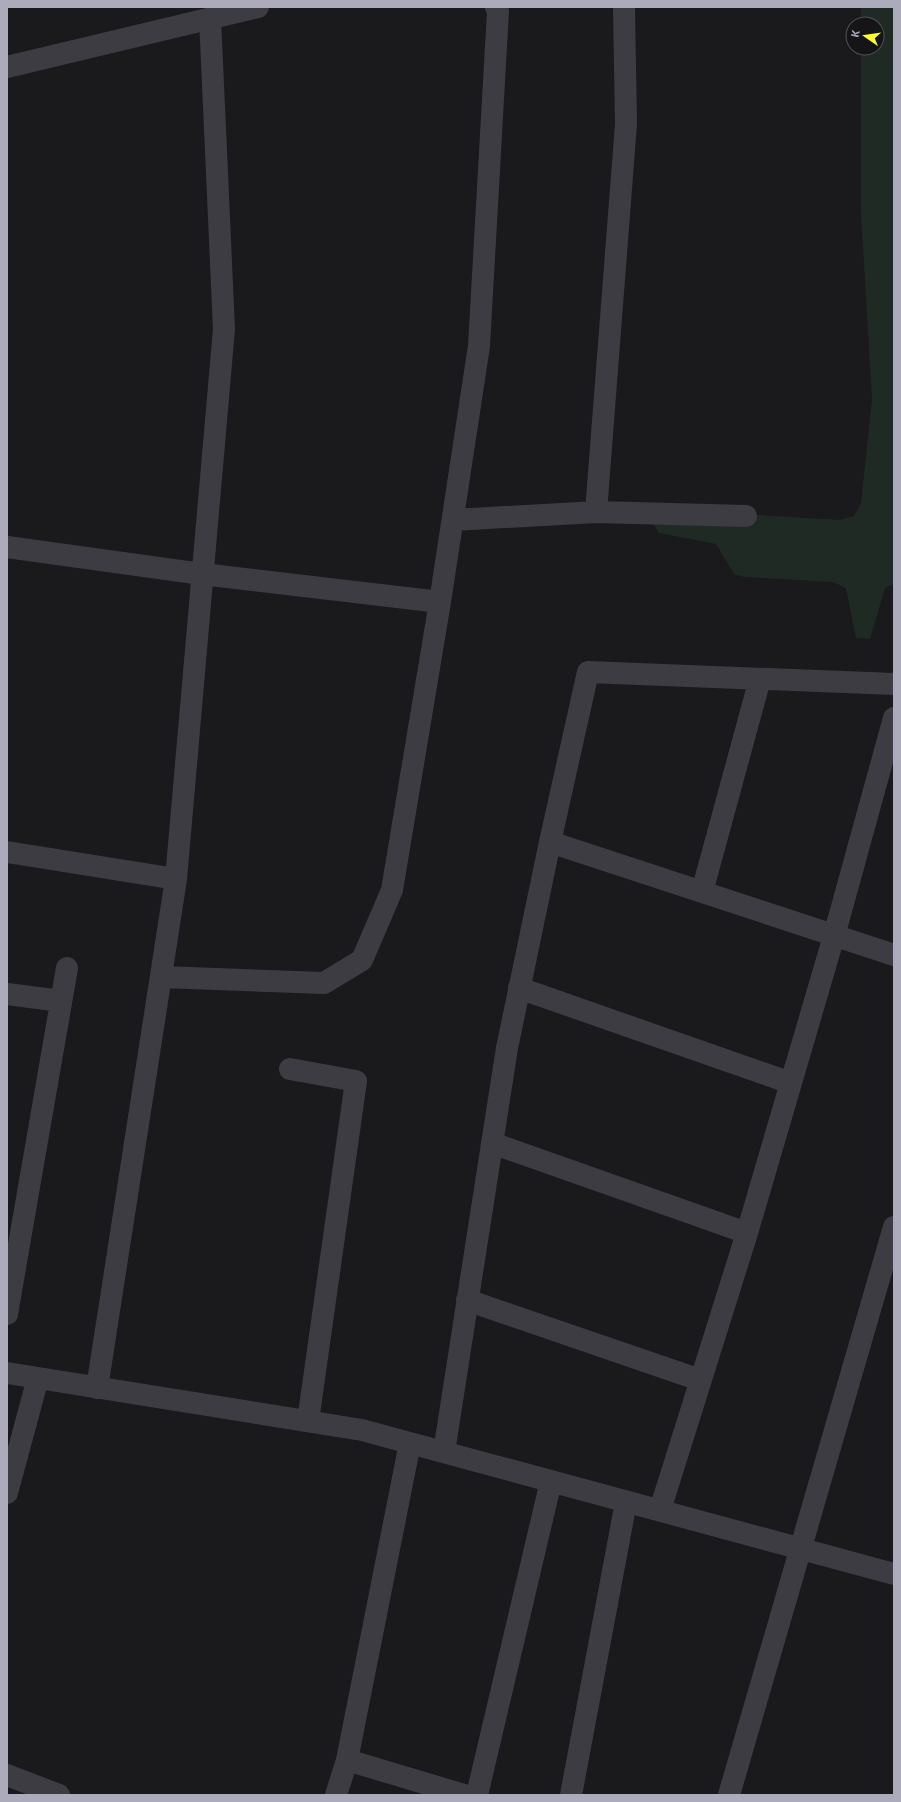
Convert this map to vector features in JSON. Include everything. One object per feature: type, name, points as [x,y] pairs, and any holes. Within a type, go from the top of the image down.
[{"type":"street","points":[[7,67],[258,7]]},
{"type":"street","points":[[162,977],[324,983],[362,960],[392,890],[440,602],[479,346],[498,11],[496,7]]},
{"type":"street","points":[[596,512],[626,124],[624,7]]},
{"type":"street","points":[[97,1388],[176,879],[224,329],[210,18]]},
{"type":"street","points":[[453,520],[596,512],[746,516]]},
{"type":"street","points":[[7,547],[202,574],[440,602]]},
{"type":"street","points":[[444,1452],[507,1048],[550,842],[588,672],[894,684]]},
{"type":"street","points":[[702,892],[760,679]]},
{"type":"street","points":[[660,1510],[747,1233],[834,936],[894,718]]},
{"type":"street","points":[[550,842],[894,955]]},
{"type":"street","points":[[7,852],[176,879]]},
{"type":"street","points":[[7,1314],[67,968]]},
{"type":"street","points":[[519,988],[791,1083]]},
{"type":"street","points":[[7,994],[61,1001]]},
{"type":"street","points":[[290,1069],[356,1080],[308,1421]]},
{"type":"street","points":[[492,1143],[747,1233]]},
{"type":"street","points":[[729,1795],[894,1227]]},
{"type":"street","points":[[468,1300],[700,1380]]},
{"type":"street","points":[[7,1373],[362,1430],[894,1574]]},
{"type":"street","points":[[7,1493],[38,1378]]},
{"type":"street","points":[[336,1795],[347,1760],[410,1443]]},
{"type":"street","points":[[477,1795],[551,1481]]},
{"type":"street","points":[[571,1795],[626,1502]]},
{"type":"street","points":[[347,1760],[464,1795]]},
{"type":"street","points":[[7,1775],[59,1795]]},
{"type":"shaded area","points":[[861,7],[894,7],[894,584],[885,588],[870,639],[856,638],[846,588],[833,582],[744,577],[734,574],[716,544],[659,533],[643,508],[840,520],[854,516],[861,503],[872,399],[861,213],[861,56],[885,56],[885,16],[861,16]]}]
